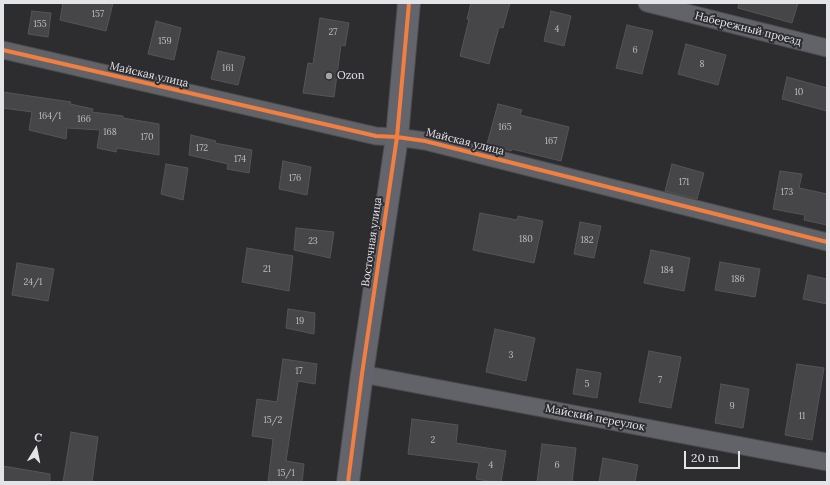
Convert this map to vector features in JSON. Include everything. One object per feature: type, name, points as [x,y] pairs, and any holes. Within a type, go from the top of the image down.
[{"type":"street","name":"Восточная улица","points":[[348,482],[362,374],[397,137],[409,3]]},
{"type":"street","name":"Набережный проезд","points":[[647,3],[827,48]]},
{"type":"street","name":"Майская улица","points":[[3,50],[376,136],[397,137],[432,143],[827,242]]},
{"type":"street","name":"Майский переулок","points":[[362,374],[827,462]]},
{"type":"building","points":[[63,3],[113,3],[106,31],[60,20]]},
{"type":"building","points":[[471,3],[510,3],[503,28],[499,27],[489,64],[460,56],[469,19],[467,19]]},
{"type":"building","points":[[739,3],[798,3],[792,23],[738,8]]},
{"type":"building","points":[[32,11],[51,13],[48,37],[28,34]]},
{"type":"building","points":[[551,11],[571,16],[564,46],[544,41]]},
{"type":"building","points":[[320,18],[349,23],[345,46],[341,45],[334,97],[303,93],[308,63],[313,64]]},
{"type":"building","points":[[156,21],[181,28],[174,60],[148,54]]},
{"type":"building","points":[[627,25],[653,31],[642,74],[616,68]]},
{"type":"building","points":[[686,44],[726,55],[718,85],[678,74]]},
{"type":"building","points":[[218,51],[245,57],[238,85],[211,79]]},
{"type":"building","points":[[787,77],[827,88],[827,111],[782,99]]},
{"type":"building","points":[[3,92],[71,102],[70,104],[93,109],[92,112],[123,116],[123,118],[159,124],[159,155],[117,148],[116,152],[97,148],[100,130],[67,128],[66,139],[29,130],[32,112],[3,108]]},
{"type":"building","points":[[498,104],[522,110],[520,115],[569,127],[561,161],[512,149],[511,151],[487,144]]},
{"type":"building","points":[[191,135],[216,141],[215,143],[252,150],[249,173],[227,169],[228,164],[189,155]]},
{"type":"building","points":[[283,161],[311,167],[307,195],[279,189]]},
{"type":"building","points":[[166,164],[188,168],[183,200],[161,194]]},
{"type":"building","points":[[672,164],[704,173],[697,199],[665,191]]},
{"type":"building","points":[[780,171],[802,174],[799,188],[827,194],[827,225],[804,220],[805,215],[773,209]]},
{"type":"building","points":[[480,213],[517,220],[518,216],[543,221],[534,263],[473,250]]},
{"type":"building","points":[[580,222],[601,226],[594,258],[574,254]]},
{"type":"building","points":[[296,228],[334,232],[330,258],[294,250]]},
{"type":"building","points":[[247,248],[293,256],[289,291],[242,282]]},
{"type":"building","points":[[651,250],[690,258],[684,291],[644,283]]},
{"type":"building","points":[[720,262],[760,269],[755,297],[715,290]]},
{"type":"building","points":[[17,263],[54,269],[48,301],[12,295]]},
{"type":"building","points":[[808,275],[827,279],[827,304],[803,299]]},
{"type":"building","points":[[288,309],[315,313],[314,334],[286,328]]},
{"type":"building","points":[[495,329],[535,338],[526,381],[486,372]]},
{"type":"building","points":[[649,351],[681,357],[671,408],[639,402]]},
{"type":"building","points":[[283,359],[317,364],[315,384],[298,381],[286,461],[304,464],[302,482],[268,482],[273,439],[252,436],[257,399],[277,402]]},
{"type":"building","points":[[797,364],[824,368],[812,440],[785,435]]},
{"type":"building","points":[[577,369],[601,373],[597,398],[573,394]]},
{"type":"building","points":[[721,384],[749,389],[743,428],[715,423]]},
{"type":"building","points":[[412,419],[458,425],[456,443],[506,451],[501,482],[476,479],[479,463],[408,454]]},
{"type":"building","points":[[71,432],[98,437],[92,482],[63,482]]},
{"type":"building","points":[[542,444],[576,448],[572,482],[537,482]]},
{"type":"building","points":[[603,458],[638,465],[635,482],[599,482]]},
{"type":"building","points":[[3,466],[50,474],[50,482],[3,482]]},
{"type":"cycle path","points":[[348,482],[362,374],[397,137],[409,3]]},
{"type":"cycle path","points":[[3,50],[376,136],[425,141],[827,242]]},
{"type":"place","name":"Ozon","points":[[329,76]]}]
